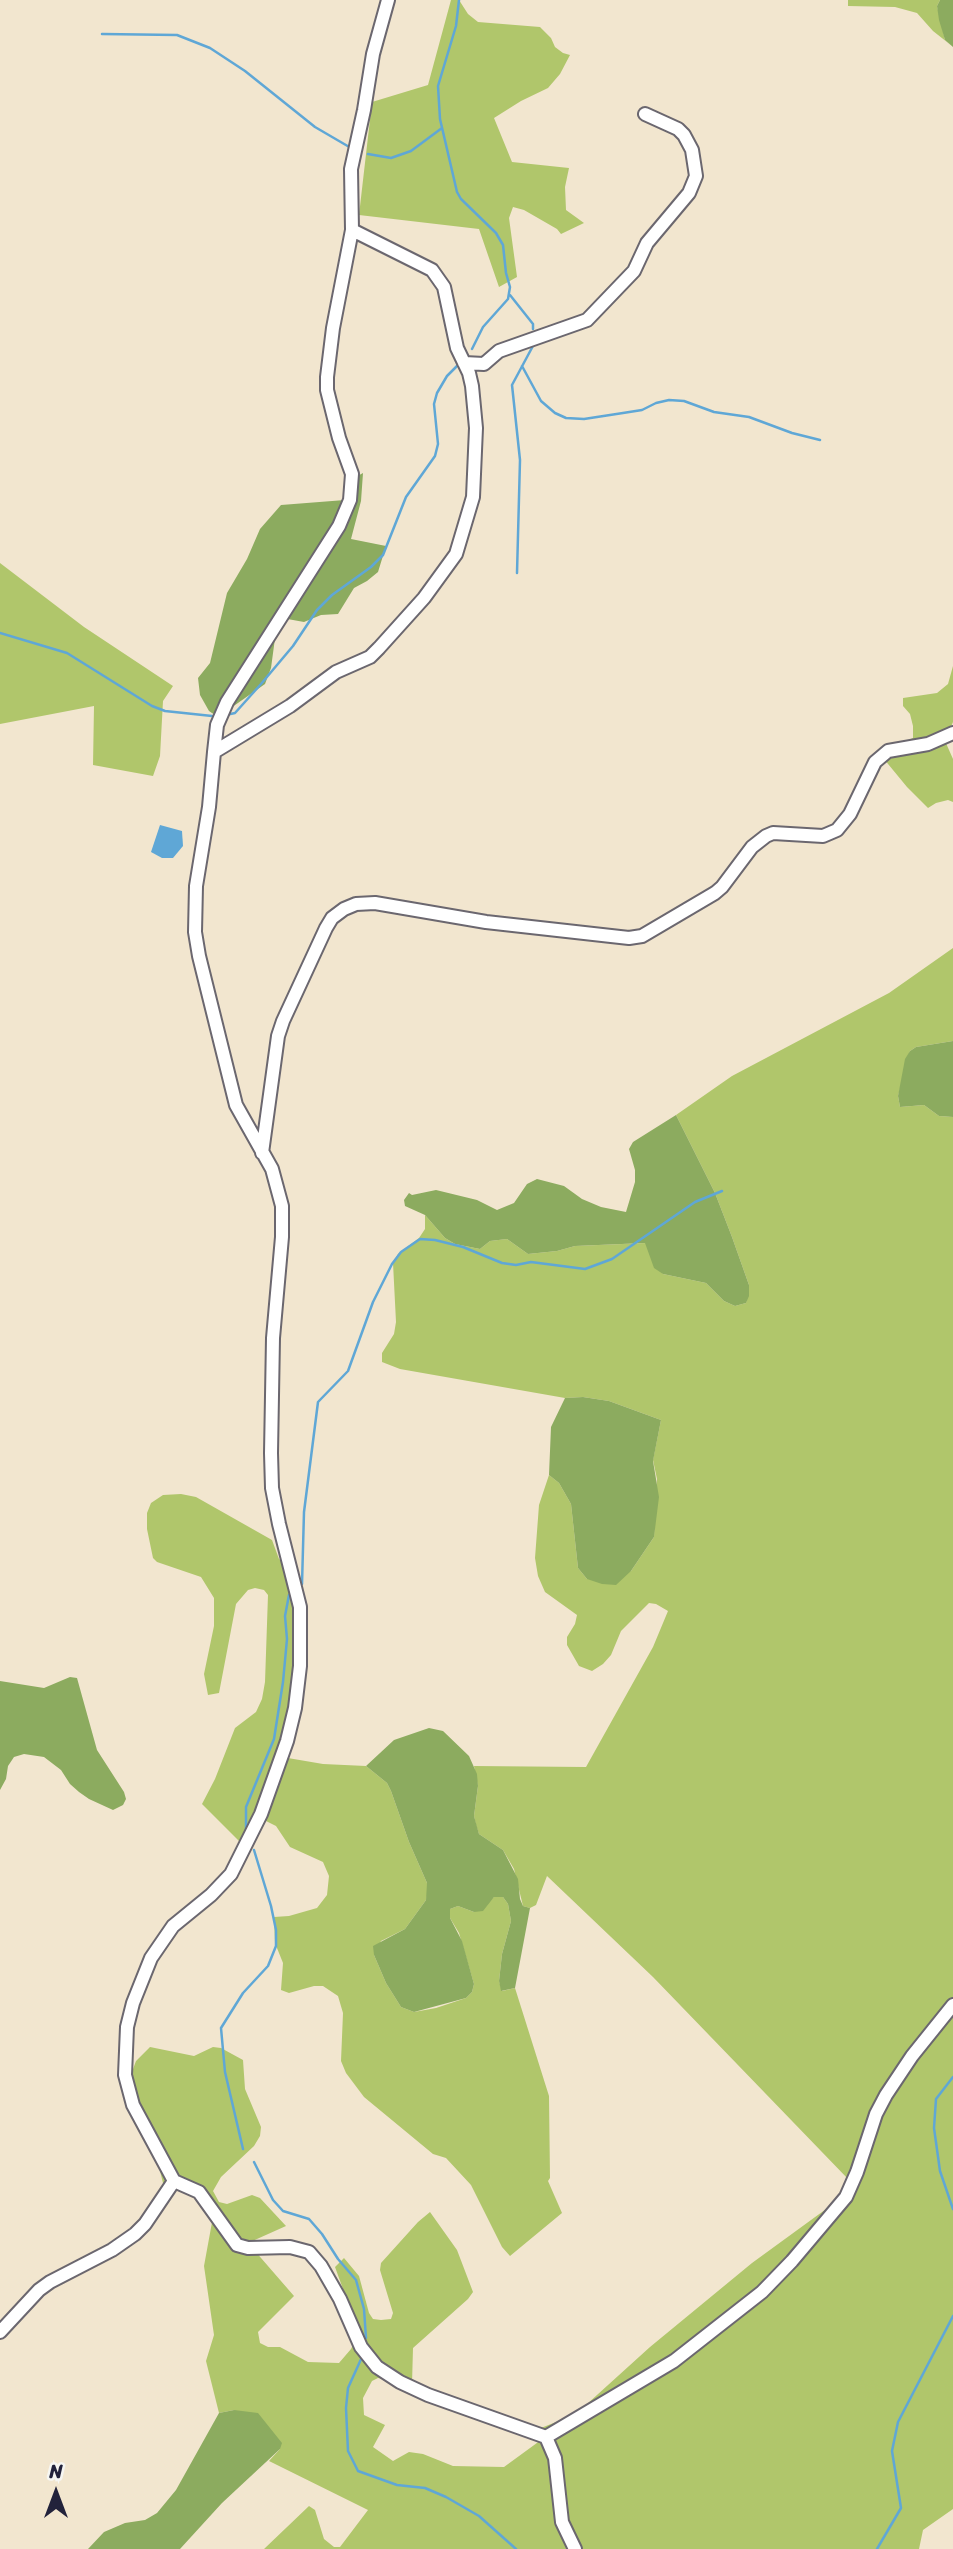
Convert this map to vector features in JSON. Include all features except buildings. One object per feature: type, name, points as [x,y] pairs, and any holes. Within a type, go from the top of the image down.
[{"type":"street","points":[[388,0],[373,54],[365,110],[351,169],[349,192],[352,230],[333,328],[327,377],[327,390],[338,438],[352,474],[350,500],[339,526],[227,702],[217,725],[209,807],[195,894],[197,945],[236,1105],[278,1184],[283,1218],[274,1307],[271,1452],[272,1488],[300,1607],[300,1666],[295,1708],[268,1798],[231,1874],[211,1895],[173,1926],[163,1938],[140,1982],[127,2027],[125,2075],[137,2113],[174,2181],[199,2192],[237,2245],[248,2248],[290,2247],[309,2252],[321,2266],[340,2299],[361,2347],[377,2367],[428,2395],[546,2437],[555,2458],[562,2522],[575,2549]]},
{"type":"street","points":[[464,363],[484,365],[499,351],[587,320],[628,280],[647,243],[696,181],[692,150],[684,135],[678,129],[645,114]]},
{"type":"street","points":[[214,752],[290,706],[337,672],[370,657],[424,598],[456,554],[467,520],[475,479],[474,396],[469,373],[457,348],[447,296],[439,278],[418,262],[352,230]]},
{"type":"street","points":[[262,1153],[278,1036],[283,1021],[326,928],[332,918],[344,909],[356,904],[375,903],[486,922],[629,937],[642,936],[652,933],[722,887],[752,846],[766,836],[773,833],[823,836],[836,830],[850,814],[875,762],[888,751],[928,744],[953,733]]},
{"type":"street","points":[[546,2437],[674,2361],[762,2292],[792,2261],[846,2197],[881,2105],[912,2056],[953,2005]]},
{"type":"street","points":[[0,2332],[21,2308],[50,2282],[112,2250],[135,2234],[145,2224],[174,2181]]},
{"type":"green space","points":[[451,0],[459,0],[468,14],[478,22],[540,27],[551,38],[555,47],[570,55],[560,74],[548,88],[494,118],[512,162],[569,168],[565,187],[566,210],[584,223],[561,234],[524,210],[513,207],[509,218],[517,277],[499,287],[479,229],[359,215],[372,102],[428,85]]},
{"type":"green space","points":[[848,0],[940,0],[937,6],[945,40],[952,46],[933,31],[917,13],[895,7],[848,6]]},
{"type":"green space","points":[[940,0],[953,0],[953,47],[945,40],[939,20],[937,6]]},
{"type":"green space","points":[[363,473],[361,501],[351,539],[386,546],[378,572],[354,588],[338,614],[321,615],[304,622],[282,618],[276,631],[271,668],[265,684],[218,717],[209,711],[200,695],[198,678],[210,663],[227,593],[247,559],[260,529],[281,505],[345,500],[354,478]]},
{"type":"green space","points":[[0,563],[84,627],[173,686],[163,701],[160,756],[153,776],[93,765],[94,706],[0,724]]},
{"type":"green space","points":[[953,666],[953,722],[945,741],[953,759],[953,802],[948,800],[928,808],[879,753],[913,738],[910,714],[903,706],[903,698],[937,693],[948,684]]},
{"type":"green space","points":[[953,948],[953,1041],[916,1047],[910,1051],[898,1096],[900,1107],[924,1105],[939,1116],[953,1117],[953,2509],[923,2530],[919,2549],[264,2549],[309,2506],[315,2510],[324,2539],[334,2547],[340,2547],[368,2510],[269,2461],[280,2449],[234,2410],[219,2413],[206,2361],[214,2335],[204,2266],[215,2206],[185,2191],[164,2187],[153,2143],[129,2080],[136,2061],[150,2047],[194,2056],[213,2047],[221,2048],[243,2060],[245,2089],[261,2127],[260,2136],[254,2146],[221,2177],[213,2191],[219,2202],[227,2204],[252,2195],[260,2198],[286,2226],[248,2243],[294,2296],[258,2332],[260,2343],[268,2347],[280,2347],[308,2362],[339,2363],[351,2349],[359,2333],[335,2267],[344,2258],[359,2276],[369,2313],[373,2319],[381,2320],[391,2319],[393,2313],[380,2270],[381,2263],[418,2222],[430,2212],[457,2250],[473,2292],[413,2348],[412,2384],[378,2378],[372,2381],[363,2398],[364,2415],[385,2425],[373,2447],[393,2461],[409,2452],[423,2454],[453,2466],[504,2467],[541,2440],[541,2428],[576,2414],[650,2347],[752,2263],[833,2204],[849,2180],[653,1977],[547,1876],[536,1905],[530,1908],[523,1906],[514,1869],[503,1850],[479,1834],[476,1825],[474,1816],[478,1786],[474,1766],[586,1767],[653,1647],[668,1611],[649,1603],[621,1631],[611,1655],[603,1664],[592,1671],[579,1666],[567,1645],[567,1637],[577,1615],[545,1592],[538,1576],[535,1558],[539,1505],[549,1475],[559,1483],[571,1504],[578,1568],[587,1579],[631,1571],[654,1537],[657,1479],[653,1460],[661,1420],[609,1401],[583,1397],[565,1398],[400,1369],[382,1362],[382,1353],[394,1334],[396,1322],[393,1263],[398,1254],[419,1238],[425,1229],[425,1215],[445,1238],[455,1244],[480,1249],[490,1241],[507,1239],[528,1254],[575,1246],[646,1243],[663,1274],[706,1283],[724,1301],[735,1306],[746,1303],[749,1285],[732,1237],[715,1193],[676,1115],[732,1076],[889,993]]},
{"type":"green space","points":[[953,1041],[953,1117],[939,1116],[924,1105],[900,1107],[898,1096],[905,1059],[910,1051],[916,1047]]},
{"type":"green space","points":[[676,1115],[715,1193],[732,1237],[749,1285],[746,1303],[735,1306],[724,1301],[706,1283],[663,1274],[654,1268],[645,1243],[575,1246],[528,1254],[507,1239],[490,1241],[480,1249],[455,1244],[445,1238],[425,1215],[405,1206],[404,1200],[409,1193],[412,1195],[436,1190],[477,1200],[497,1210],[514,1203],[527,1184],[537,1179],[564,1186],[582,1199],[601,1207],[626,1212],[635,1182],[635,1170],[629,1149],[633,1142]]},
{"type":"green space","points":[[583,1397],[609,1401],[661,1420],[653,1461],[659,1497],[654,1537],[631,1571],[616,1585],[587,1579],[578,1568],[571,1504],[559,1483],[549,1475],[551,1427],[565,1398]]},
{"type":"green space","points":[[163,1495],[196,1497],[272,1540],[279,1559],[290,1567],[302,1641],[282,1757],[323,1764],[366,1766],[387,1783],[391,1791],[428,1891],[426,1900],[405,1929],[381,1941],[374,1955],[386,1983],[401,2007],[414,2012],[466,1998],[472,1992],[474,1984],[459,1933],[450,1918],[450,1909],[458,1906],[474,1912],[494,1897],[503,1897],[508,1904],[511,1921],[502,1954],[499,1981],[502,1991],[515,1988],[549,2096],[548,2181],[562,2213],[510,2256],[502,2247],[471,2185],[446,2158],[433,2154],[364,2097],[346,2073],[341,2061],[343,2013],[338,1996],[323,1986],[289,1993],[281,1990],[283,1963],[275,1943],[274,1917],[317,1908],[327,1895],[329,1876],[323,1862],[290,1847],[276,1826],[258,1817],[245,1847],[202,1804],[235,1728],[256,1712],[262,1699],[268,1595],[264,1590],[255,1588],[248,1590],[236,1604],[219,1693],[208,1695],[204,1674],[214,1626],[214,1598],[201,1577],[157,1562],[153,1558],[147,1529],[147,1513],[151,1503]]},
{"type":"green space","points":[[70,1677],[77,1678],[97,1750],[124,1792],[126,1799],[123,1805],[113,1810],[79,1792],[61,1770],[44,1757],[24,1754],[14,1757],[0,1790],[0,1681],[44,1688]]},
{"type":"green space","points":[[429,1728],[443,1731],[469,1756],[477,1774],[474,1816],[479,1834],[503,1850],[518,1879],[523,1906],[530,1908],[515,1988],[501,1991],[499,1981],[502,1954],[511,1921],[508,1904],[503,1897],[494,1897],[483,1911],[474,1912],[458,1906],[450,1909],[450,1918],[462,1941],[474,1984],[472,1992],[466,1998],[414,2012],[401,2007],[386,1983],[373,1946],[405,1929],[426,1900],[427,1883],[387,1783],[366,1766],[394,1740]]},
{"type":"green space","points":[[234,2410],[258,2413],[282,2443],[280,2449],[222,2503],[180,2549],[88,2549],[104,2532],[125,2523],[145,2520],[157,2513],[176,2490],[219,2413]]},
{"type":"water","points":[[160,825],[182,831],[183,846],[173,858],[162,858],[151,852]]},
{"type":"waterway","points":[[459,0],[456,26],[438,86],[440,119],[457,192],[496,233],[503,245],[510,287],[508,299],[483,327],[472,349]]},
{"type":"waterway","points":[[102,34],[177,35],[210,48],[245,71],[315,127],[351,148]]},
{"type":"waterway","points":[[368,154],[391,158],[411,151],[442,128]]},
{"type":"waterway","points":[[510,295],[533,324],[533,329]]},
{"type":"waterway","points":[[517,573],[520,460],[512,385],[534,344]]},
{"type":"waterway","points":[[226,715],[235,713],[261,684],[293,646],[317,610],[383,555],[406,497],[435,456],[438,444],[434,404],[447,376],[459,364]]},
{"type":"waterway","points":[[522,366],[541,401],[566,418],[584,419],[642,410],[669,400],[684,401],[714,412],[749,417],[820,440]]},
{"type":"waterway","points":[[0,633],[67,653],[152,706],[165,711],[212,716]]},
{"type":"waterway","points":[[302,1584],[304,1512],[318,1402],[348,1371],[373,1302],[401,1252],[420,1239],[435,1240],[463,1247],[502,1263],[516,1265],[531,1262],[585,1269],[612,1259],[695,1202],[722,1191]]},
{"type":"waterway","points":[[246,1833],[246,1807],[274,1739],[283,1682],[287,1639],[285,1616],[289,1595]]},
{"type":"waterway","points":[[243,2149],[225,2072],[221,2028],[243,1993],[268,1966],[276,1946],[271,1906],[254,1850]]},
{"type":"waterway","points":[[953,2077],[936,2099],[934,2128],[940,2171],[953,2209]]},
{"type":"waterway","points":[[254,2162],[273,2200],[283,2211],[309,2219],[356,2280],[364,2309],[366,2338]]},
{"type":"waterway","points":[[877,2549],[901,2508],[892,2451],[898,2422],[953,2316]]},
{"type":"waterway","points":[[362,2357],[348,2388],[346,2408],[348,2451],[358,2471],[397,2485],[425,2488],[446,2497],[479,2516],[516,2549]]}]
